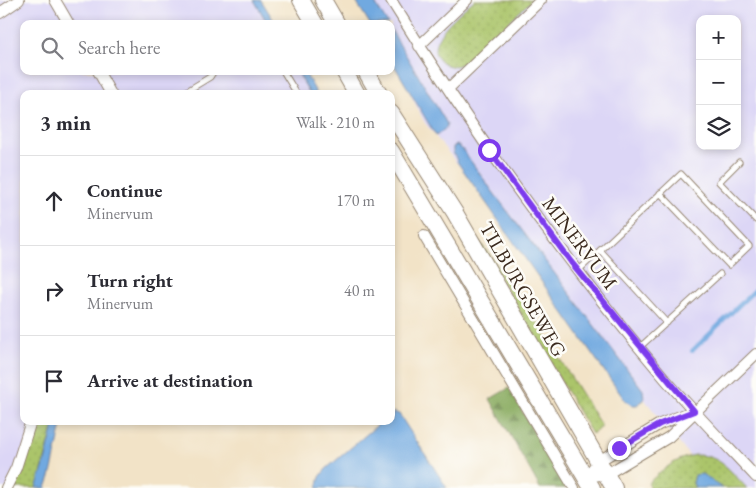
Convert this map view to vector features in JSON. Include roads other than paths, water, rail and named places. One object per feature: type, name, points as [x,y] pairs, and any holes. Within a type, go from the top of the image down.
[{"type":"main road","points":[[301,0],[313,20]]},
{"type":"main road","points":[[323,0],[335,20]]},
{"type":"main road","points":[[346,75],[355,90]]},
{"type":"main road","points":[[368,75],[377,90]]},
{"type":"main road","name":"TILBURGSEWEG","points":[[395,119],[454,213],[607,474]]},
{"type":"main road","name":"TILBURGSEWEG","points":[[395,158],[584,484]]},
{"type":"street","points":[[0,14],[19,0]]},
{"type":"street","points":[[55,0],[67,20]]},
{"type":"street","name":"MINERVUM","points":[[391,0],[419,46],[489,150],[578,271],[694,411],[756,477]]},
{"type":"street","points":[[419,46],[467,0]]},
{"type":"street","points":[[448,89],[541,0]]},
{"type":"street","points":[[100,75],[110,90]]},
{"type":"street","points":[[424,236],[584,484],[607,474],[668,437],[756,354]]},
{"type":"street","points":[[607,474],[660,424],[694,411]]},
{"type":"street","points":[[6,488],[16,468],[31,425]]},
{"type":"lane","points":[[189,90],[211,75]]},
{"type":"lane","points":[[285,75],[295,90]]},
{"type":"lane","points":[[739,162],[719,182],[756,220]]},
{"type":"lane","points":[[578,271],[600,250],[660,193],[680,174],[749,246],[729,266],[660,193]]},
{"type":"lane","points":[[600,250],[666,323]]},
{"type":"lane","points":[[640,347],[720,274]]},
{"type":"water","points":[[254,0],[261,0],[274,20],[266,20]]},
{"type":"water","points":[[355,0],[373,0],[386,20],[368,20]]},
{"type":"water","points":[[395,37],[447,124],[446,128],[436,136],[395,67]]},
{"type":"water","points":[[299,75],[306,75],[315,90],[308,90]]},
{"type":"water","points":[[457,145],[462,149],[643,390],[644,400],[637,405],[631,405],[624,399],[458,163],[453,152],[453,147]]},
{"type":"water","points":[[395,413],[399,414],[447,488],[317,488],[320,477],[326,469],[377,425],[395,425]]},
{"type":"water","points":[[54,425],[62,425],[46,488],[36,488]]},
{"type":"water","points":[[702,474],[723,488],[695,488],[693,483],[695,475]]},
{"type":"waterway","points":[[692,351],[756,289]]}]
